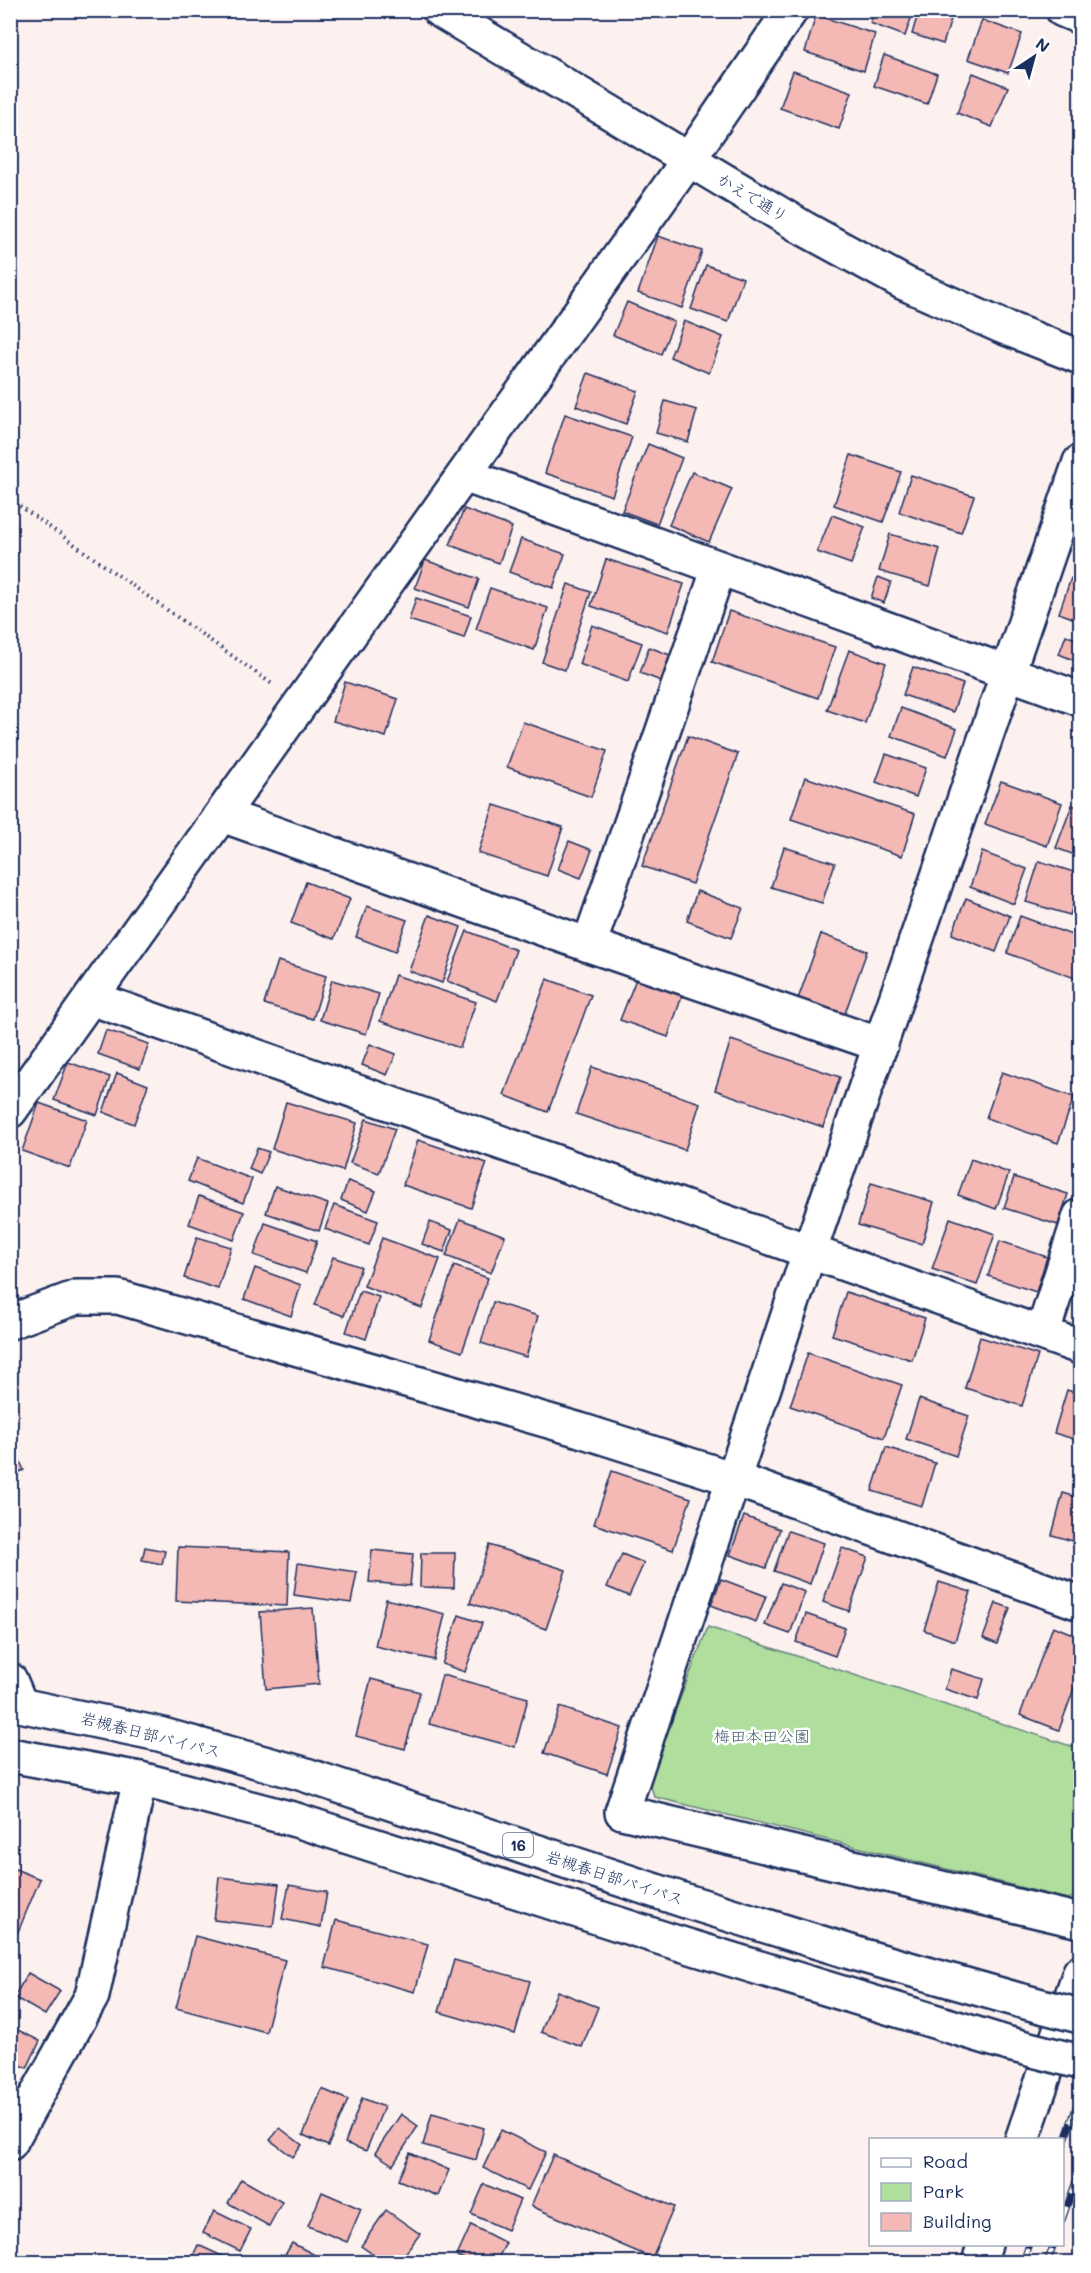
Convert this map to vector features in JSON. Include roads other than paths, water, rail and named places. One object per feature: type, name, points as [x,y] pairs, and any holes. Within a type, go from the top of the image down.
[{"type":"main road","name":"かえで通り","points":[[439,10],[805,229],[904,283],[1000,326],[1080,357]]},
{"type":"main road","points":[[10,1112],[689,159],[790,10]]},
{"type":"main road","points":[[1063,10],[1080,17]]},
{"type":"main road","points":[[1080,462],[810,1250],[622,1812],[1080,1921]]},
{"type":"main road","points":[[464,475],[1080,699]]},
{"type":"main road","points":[[589,945],[719,568]]},
{"type":"main road","points":[[222,815],[589,945],[881,1045]]},
{"type":"main road","points":[[91,998],[1043,1332],[1080,1347]]},
{"type":"main road","points":[[1043,1332],[1080,1216]]},
{"type":"main road","points":[[10,1322],[77,1297],[118,1298],[580,1430],[734,1479],[1080,1603]]},
{"type":"main road","name":"岩槻春日部バイパス","points":[[14,1696],[300,1773],[686,1901],[860,1955],[1080,2016]]},
{"type":"main road","points":[[10,1755],[140,1779],[296,1820],[671,1941],[1009,2044],[1080,2062]]},
{"type":"main road","points":[[10,2143],[92,1996],[140,1779]]},
{"type":"main road","points":[[1022,2138],[1080,1972]]},
{"type":"main road","points":[[979,2262],[984,2246]]},
{"type":"railway","points":[[1064,2143],[1080,2095]]},
{"type":"railway","points":[[1064,2214],[1080,2170]]},
{"type":"railway","points":[[1023,2262],[1028,2246]]},
{"type":"railway","points":[[1047,2262],[1053,2246]]},
{"type":"park label","name":"梅田本田公園","points":[[762,1735]]}]
